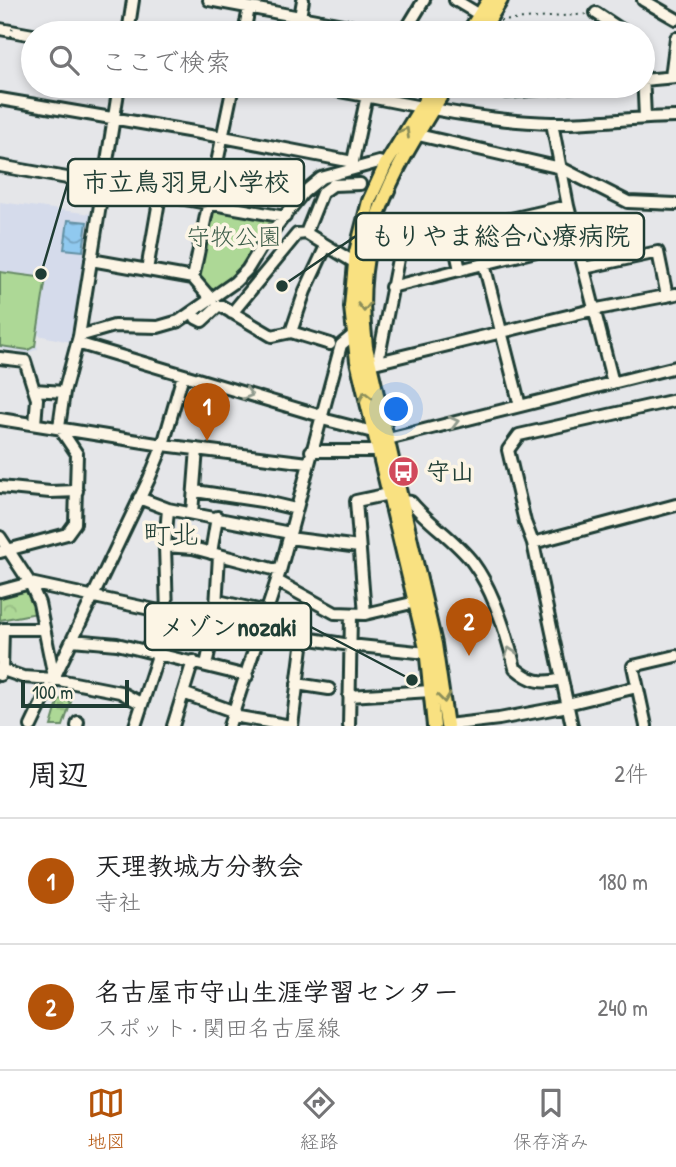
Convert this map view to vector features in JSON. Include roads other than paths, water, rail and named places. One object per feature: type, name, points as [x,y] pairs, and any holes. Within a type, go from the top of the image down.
[{"type":"main road","points":[[484,21],[489,0]]},
{"type":"main road","points":[[485,21],[501,0]]},
{"type":"main road","points":[[430,98],[418,135],[381,202],[367,251],[363,306],[366,347],[374,363],[388,439],[436,647],[441,726]]},
{"type":"main road","points":[[436,98],[386,164],[369,201],[356,252],[351,307],[353,335],[373,432],[416,602],[427,653],[431,691],[441,726]]},
{"type":"street","points":[[130,21],[133,0]]},
{"type":"street","points":[[209,0],[322,21]]},
{"type":"street","points":[[300,17],[303,0]]},
{"type":"street","points":[[411,21],[424,0]]},
{"type":"street","points":[[455,0],[481,21]]},
{"type":"street","points":[[643,0],[676,19]]},
{"type":"street","points":[[246,21],[249,8]]},
{"type":"street","points":[[596,13],[608,21]]},
{"type":"street","points":[[655,78],[673,77],[676,37],[673,30],[676,26]]},
{"type":"street","points":[[0,29],[21,33]]},
{"type":"street","points":[[4,550],[67,534],[75,523],[77,454],[59,427],[64,392],[78,340],[117,98]]},
{"type":"street","points":[[194,278],[231,98]]},
{"type":"street","points":[[352,165],[368,98]]},
{"type":"street","points":[[395,98],[427,107],[552,122],[676,117]]},
{"type":"street","points":[[644,98],[645,117]]},
{"type":"street","points":[[0,99],[223,137],[352,165]]},
{"type":"street","points":[[552,122],[576,241],[612,383]]},
{"type":"street","points":[[418,135],[561,168],[628,202],[676,204]]},
{"type":"street","points":[[78,340],[114,326],[158,327],[179,321],[235,282],[247,270],[265,239],[303,193],[321,178],[352,165],[379,162],[386,164]]},
{"type":"street","points":[[0,166],[285,218]]},
{"type":"street","points":[[306,233],[322,193],[333,185],[360,184]]},
{"type":"street","points":[[147,270],[160,195]]},
{"type":"street","points":[[568,206],[409,242],[399,254],[374,363],[592,310],[672,295],[657,252],[584,268]]},
{"type":"street","points":[[232,313],[297,234],[306,233],[352,261]]},
{"type":"street","points":[[452,233],[460,270]]},
{"type":"street","points":[[391,287],[576,241]]},
{"type":"street","points":[[291,332],[304,290],[327,246]]},
{"type":"street","points":[[91,260],[194,278],[211,299]]},
{"type":"street","points":[[484,264],[520,406]]},
{"type":"street","points":[[196,318],[202,321],[218,306],[272,337],[291,332],[330,344]]},
{"type":"street","points":[[233,718],[279,576],[341,345],[353,335]]},
{"type":"street","points":[[78,340],[321,416],[326,420],[373,432],[388,439],[676,367]]},
{"type":"street","points":[[0,358],[25,361],[37,399],[35,424]]},
{"type":"street","points":[[31,726],[163,445],[183,375]]},
{"type":"street","points":[[34,390],[64,392]]},
{"type":"street","points":[[572,726],[533,543],[525,522],[509,450],[519,436],[676,400]]},
{"type":"street","points":[[0,419],[163,445],[308,463]]},
{"type":"street","points":[[192,513],[197,449]]},
{"type":"street","points":[[311,451],[379,451]]},
{"type":"street","points":[[0,487],[50,492],[77,491]]},
{"type":"street","points":[[195,491],[262,500],[296,509]]},
{"type":"street","points":[[365,614],[356,501],[389,494]]},
{"type":"street","points":[[139,498],[168,509],[217,517],[289,536],[359,547]]},
{"type":"street","points":[[403,502],[411,502],[472,561],[486,584],[515,668],[525,677],[539,683],[562,679]]},
{"type":"street","points":[[533,543],[676,505]]},
{"type":"street","points":[[135,726],[162,643],[167,614],[165,546],[168,509]]},
{"type":"street","points":[[206,665],[218,601],[215,554],[217,517]]},
{"type":"street","points":[[0,537],[4,550],[30,583],[39,603],[54,678]]},
{"type":"street","points":[[165,546],[215,554],[279,576],[335,613],[365,614],[416,602]]},
{"type":"street","points":[[0,591],[30,583],[261,634],[266,632],[303,639],[427,653]]},
{"type":"street","points":[[218,601],[267,612]]},
{"type":"street","points":[[349,726],[351,615]]},
{"type":"street","points":[[44,629],[3,629],[1,671],[23,677],[54,678],[120,692],[142,704]]},
{"type":"street","points":[[183,693],[233,718],[291,726],[303,639]]},
{"type":"street","points":[[72,640],[117,644],[247,676]]},
{"type":"street","points":[[646,726],[633,666],[676,656]]},
{"type":"street","points":[[173,726],[193,662]]},
{"type":"street","points":[[297,684],[329,689]]},
{"type":"street","points":[[427,726],[500,722],[637,687]]},
{"type":"street","points":[[349,696],[431,691]]},
{"type":"water","points":[[68,220],[87,222],[83,251],[64,249]]},
{"type":"place","name":"市立鳥羽見小学校","points":[[41,274]]},
{"type":"place","name":"もりやま総合心療病院","points":[[282,286]]},
{"type":"place","name":"天理教城方分教会","points":[[207,441]]},
{"type":"place","name":"守山","points":[[403,472]]},
{"type":"place","name":"名古屋市守山生涯学習センター","points":[[469,656]]},
{"type":"place","name":"メゾンnozaki","points":[[412,680]]},
{"type":"district","name":"町北","points":[[171,534]]},
{"type":"park label","name":"守牧公園","points":[[234,237]]}]
